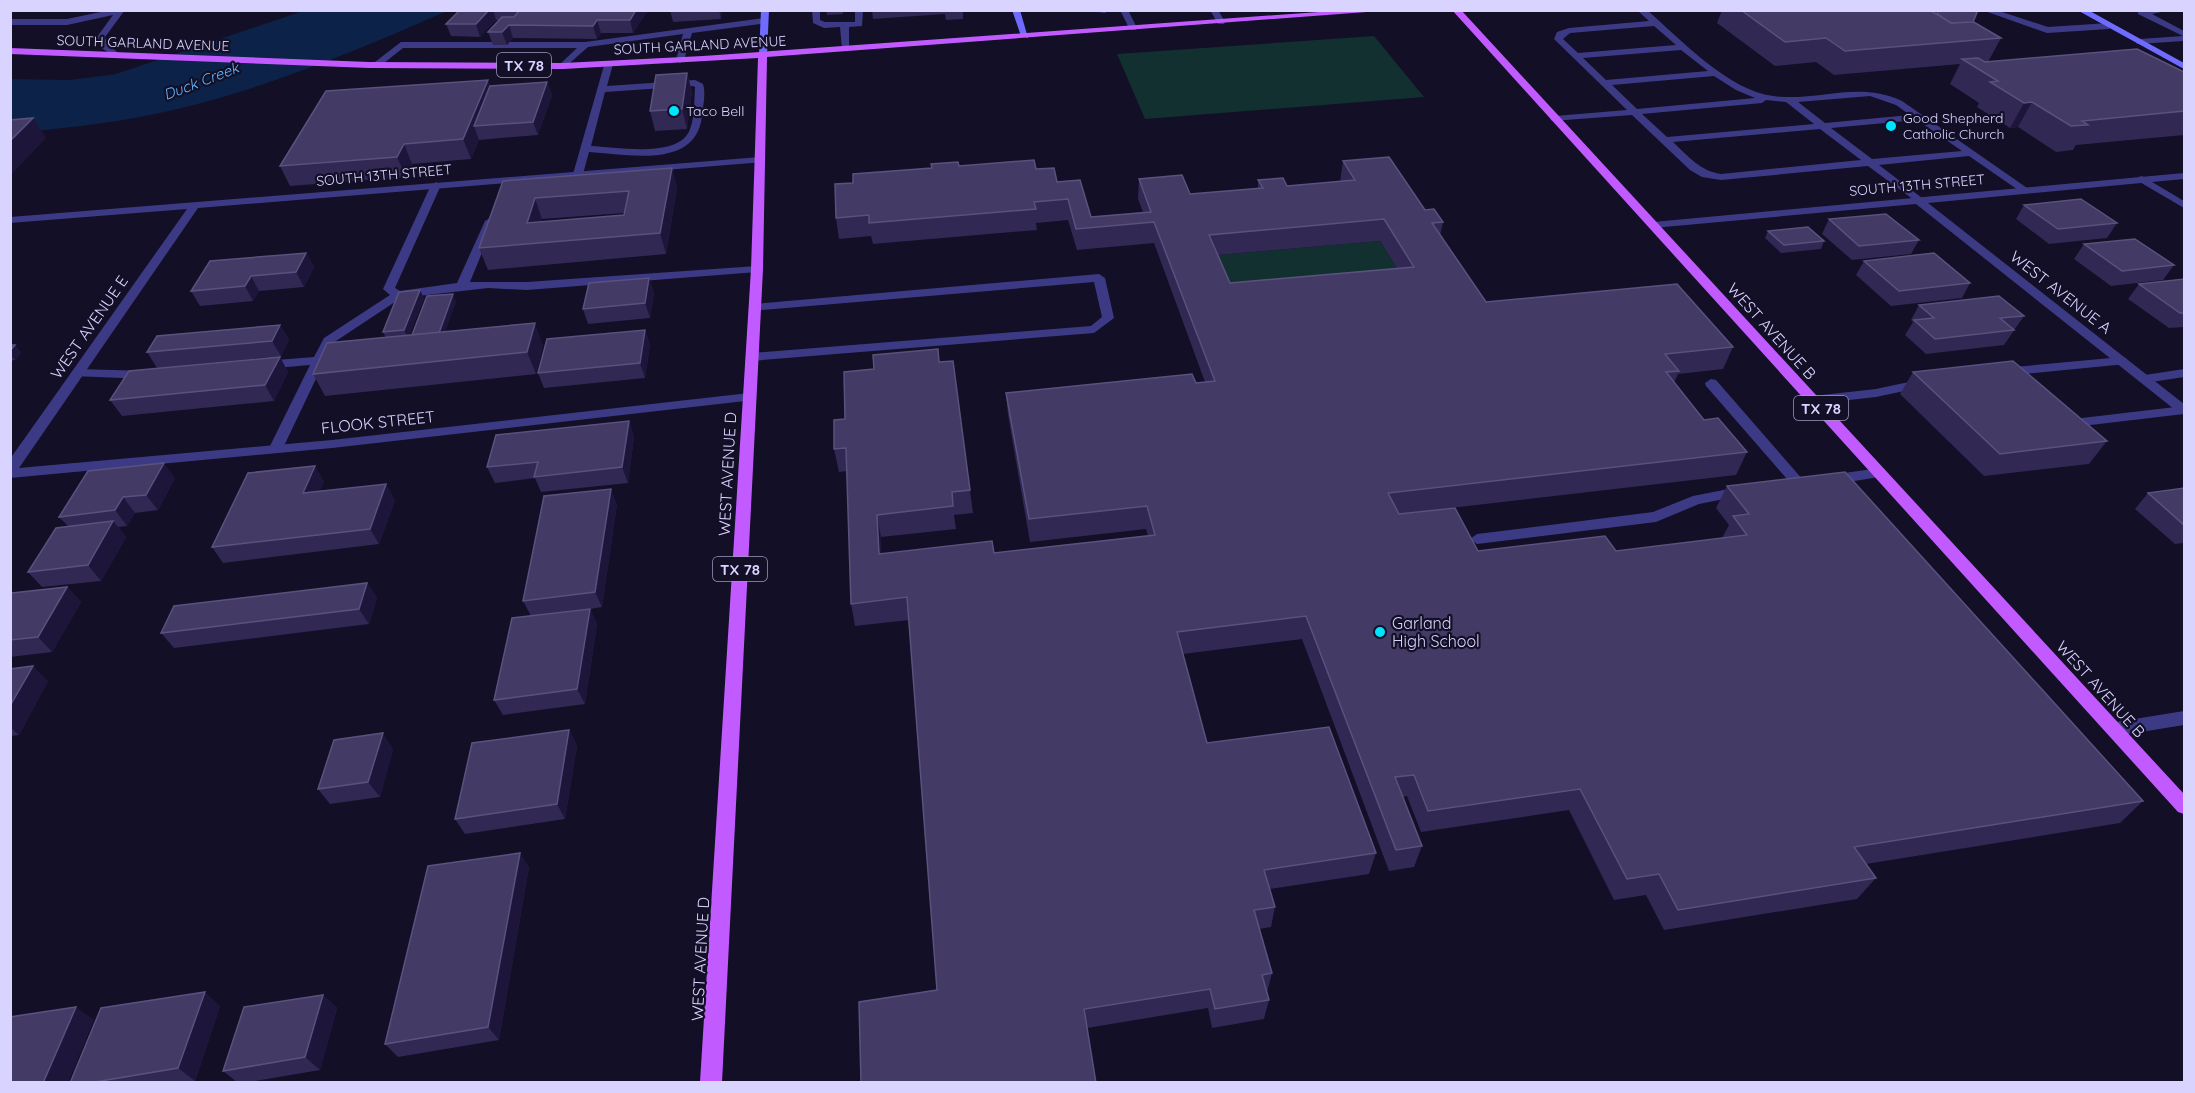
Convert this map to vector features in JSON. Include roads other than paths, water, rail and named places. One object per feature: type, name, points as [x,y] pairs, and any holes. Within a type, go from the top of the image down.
[{"type":"main road","name":"WEST AVENUE D","points":[[711,1083],[757,269],[765,10]]},
{"type":"main road","points":[[1016,10],[1025,36]]},
{"type":"main road","name":"SOUTH GARLAND AVENUE","points":[[10,51],[372,65],[563,66],[764,55],[1221,22],[1303,13],[1389,10]]},
{"type":"main road","name":"WEST AVENUE B","points":[[1456,10],[2184,806]]},
{"type":"main road","points":[[2081,10],[2184,66]]},
{"type":"street","points":[[816,10],[816,21],[824,25],[859,24],[858,10]]},
{"type":"street","points":[[1089,10],[1105,10]]},
{"type":"street","points":[[1124,10],[1133,28]]},
{"type":"street","points":[[1214,10],[1221,22]]},
{"type":"street","points":[[1641,10],[1743,92],[1774,99]]},
{"type":"street","points":[[1986,10],[2046,30],[2109,26]]},
{"type":"street","points":[[2140,11],[2166,10]]},
{"type":"street","points":[[12,23],[67,22],[121,11]]},
{"type":"street","points":[[117,55],[103,45],[101,37],[121,11]]},
{"type":"street","points":[[2140,11],[2184,37]]},
{"type":"street","points":[[372,65],[401,45],[585,45],[764,21]]},
{"type":"street","points":[[1656,23],[1569,31],[1560,34],[1558,39],[1663,140],[1694,168],[1706,175],[1721,177],[1971,153]]},
{"type":"street","points":[[844,24],[846,49]]},
{"type":"street","points":[[680,60],[688,32]]},
{"type":"street","points":[[2140,42],[2184,37]]},
{"type":"street","points":[[563,66],[585,45]]},
{"type":"street","points":[[1575,56],[1685,47]]},
{"type":"street","points":[[578,174],[608,64]]},
{"type":"street","points":[[1603,83],[1717,73]]},
{"type":"street","points":[[585,149],[674,151],[686,145],[693,136],[700,86],[695,83],[601,89]]},
{"type":"street","points":[[1556,119],[1774,99],[1870,93],[1882,95],[1918,117],[2025,190]]},
{"type":"street","name":"WEST AVENUE A","points":[[1787,98],[2184,410]]},
{"type":"street","points":[[1663,140],[1918,117]]},
{"type":"street","name":"SOUTH 13TH STREET","points":[[10,220],[436,185],[506,185],[578,174],[760,160]]},
{"type":"street","name":"SOUTH 13TH STREET","points":[[1653,225],[2184,176]]},
{"type":"street","points":[[2142,179],[2184,205]]},
{"type":"street","points":[[398,295],[389,289],[436,185]]},
{"type":"street","name":"WEST AVENUE E","points":[[10,471],[195,205]]},
{"type":"street","points":[[462,286],[494,212]]},
{"type":"street","points":[[276,448],[328,341],[398,295],[489,284],[527,286],[757,269]]},
{"type":"street","points":[[751,357],[1094,329],[1108,318],[1099,278],[754,308]]},
{"type":"street","points":[[248,367],[318,360]]},
{"type":"street","points":[[1987,373],[2122,361]]},
{"type":"street","points":[[77,373],[165,376]]},
{"type":"street","points":[[2145,379],[2184,373]]},
{"type":"street","points":[[1813,400],[1876,393],[1941,379]]},
{"type":"street","points":[[1711,382],[1809,482]]},
{"type":"street","name":"FLOOK STREET","points":[[10,471],[276,448],[749,397]]},
{"type":"street","points":[[2061,425],[2184,410]]},
{"type":"street","points":[[1777,487],[1880,473]]},
{"type":"street","points":[[1477,539],[1656,517],[1678,504],[1700,497],[1755,489]]},
{"type":"street","points":[[2116,729],[2184,718]]},
{"type":"water","name":"Duck Creek","points":[[303,11],[447,11],[304,70],[229,95],[137,118],[11,133],[11,79],[70,80],[116,74]]},
{"type":"place","name":"Taco Bell","points":[[674,111]]},
{"type":"place","name":"Good Shepherd Catholic Church","points":[[1891,126]]},
{"type":"place","name":"Garland High School","points":[[1380,632]]}]
